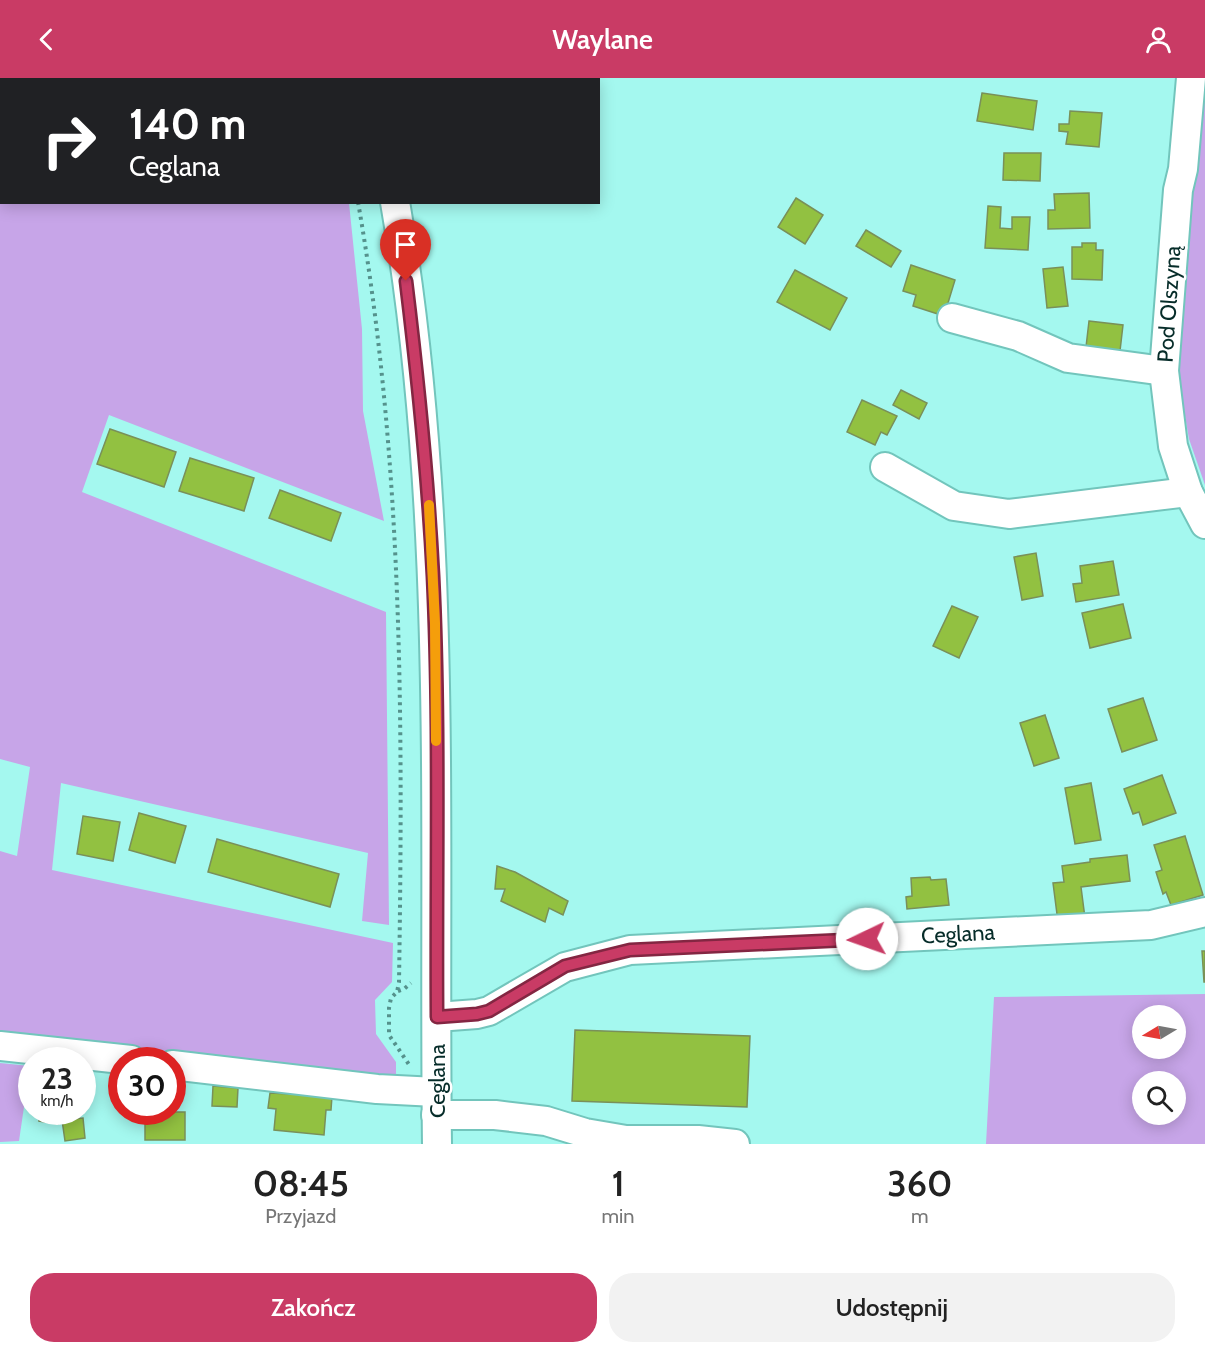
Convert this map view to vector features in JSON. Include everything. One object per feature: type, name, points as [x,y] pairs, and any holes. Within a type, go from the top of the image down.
[{"type":"street","name":"Pod Olszyną","points":[[1191,78],[1183,169],[1178,190],[1164,371],[1173,446],[1188,492],[1205,524]]},
{"type":"street","name":"Ceglana","points":[[395,204],[419,388],[433,575],[436,670],[437,1017],[428,1099],[436,1144]]},
{"type":"street","points":[[952,318],[1018,336],[1068,358],[1164,371]]},
{"type":"street","points":[[885,467],[954,506],[1009,514],[1188,492]]},
{"type":"street","name":"Ceglana","points":[[437,1017],[489,1011],[565,966],[630,950],[1151,925],[1205,912]]},
{"type":"street","points":[[0,1046],[108,1058]]},
{"type":"street","points":[[186,1067],[428,1099],[495,1115],[546,1121],[585,1133],[626,1140],[698,1140],[735,1144]]},
{"type":"path","points":[[358,204],[367,254],[385,413],[397,576],[400,910],[397,992]]},
{"type":"path","points":[[413,980],[392,998],[389,1008],[389,1035],[410,1064],[428,1099]]},
{"type":"shaded area","points":[[1204,78],[1205,485],[1189,439],[1179,381],[1187,245]]},
{"type":"shaded area","points":[[0,204],[349,204],[362,329],[363,411],[384,521],[109,415],[82,492],[386,612],[389,925],[362,921],[368,853],[61,783],[52,870],[393,943],[392,982],[375,1000],[376,1034],[396,1062],[396,1083],[186,1058],[186,1047],[108,1048],[0,1035],[0,851],[17,856],[30,767],[0,759]]},
{"type":"shaded area","points":[[1205,994],[1205,1144],[986,1144],[994,997]]},
{"type":"shaded area","points":[[0,1063],[18,1065],[18,1125],[21,1125],[19,1141],[0,1142]]},
{"type":"building","points":[[982,93],[1037,101],[1033,130],[977,121]]},
{"type":"building","points":[[1070,111],[1102,113],[1099,147],[1066,144],[1068,132],[1059,131],[1059,124],[1069,124]]},
{"type":"building","points":[[1004,153],[1041,153],[1040,181],[1003,180]]},
{"type":"building","points":[[1089,193],[1090,228],[1048,229],[1048,210],[1055,210],[1054,194]]},
{"type":"building","points":[[796,198],[823,215],[805,244],[778,227]]},
{"type":"building","points":[[988,206],[1001,207],[1000,228],[1012,229],[1012,217],[1030,217],[1028,250],[985,248]]},
{"type":"building","points":[[866,230],[901,251],[891,267],[856,246]]},
{"type":"building","points":[[1082,243],[1096,243],[1096,250],[1103,250],[1102,280],[1072,279],[1072,247],[1082,247]]},
{"type":"building","points":[[911,265],[955,280],[944,316],[913,306],[916,295],[903,291]]},
{"type":"building","points":[[1063,267],[1068,306],[1047,308],[1043,269]]},
{"type":"building","points":[[795,270],[847,298],[830,330],[777,302]]},
{"type":"building","points":[[1089,321],[1123,325],[1120,351],[1086,347]]},
{"type":"building","points":[[901,390],[927,403],[919,419],[893,405]]},
{"type":"building","points":[[862,400],[897,416],[887,435],[881,432],[875,445],[847,432]]},
{"type":"building","points":[[110,429],[176,452],[164,487],[97,464]]},
{"type":"building","points":[[190,458],[254,478],[244,511],[179,491]]},
{"type":"building","points":[[280,490],[341,513],[331,541],[269,518]]},
{"type":"building","points":[[1036,553],[1043,596],[1022,600],[1014,557]]},
{"type":"building","points":[[1113,561],[1119,595],[1076,602],[1073,584],[1082,583],[1080,566]]},
{"type":"building","points":[[1123,604],[1131,638],[1090,648],[1082,613]]},
{"type":"building","points":[[952,606],[978,617],[959,658],[933,646]]},
{"type":"building","points":[[1143,698],[1157,740],[1122,752],[1108,709]]},
{"type":"building","points":[[1045,715],[1059,758],[1034,766],[1020,723]]},
{"type":"building","points":[[1162,775],[1176,813],[1143,825],[1139,812],[1133,814],[1124,789]]},
{"type":"building","points":[[1091,783],[1101,840],[1075,844],[1065,788]]},
{"type":"building","points":[[139,813],[186,826],[175,863],[129,850]]},
{"type":"building","points":[[83,816],[120,822],[113,861],[77,854]]},
{"type":"building","points":[[1185,836],[1203,895],[1171,905],[1166,892],[1163,894],[1156,872],[1162,870],[1154,845]]},
{"type":"building","points":[[217,839],[339,874],[330,907],[208,872]]},
{"type":"building","points":[[1127,855],[1130,881],[1081,887],[1085,918],[1058,922],[1053,883],[1064,882],[1062,866],[1090,862],[1090,859]]},
{"type":"building","points":[[497,866],[515,872],[568,901],[563,915],[549,908],[545,922],[501,901],[505,889],[495,889]]},
{"type":"building","points":[[930,877],[931,880],[946,879],[949,905],[907,909],[906,897],[912,896],[911,878]]},
{"type":"building","points":[[1202,951],[1205,951],[1205,982],[1204,982]]},
{"type":"building","points":[[575,1030],[750,1036],[747,1107],[572,1101]]},
{"type":"building","points":[[213,1086],[238,1088],[237,1107],[212,1106]]},
{"type":"building","points":[[270,1093],[332,1096],[331,1110],[326,1110],[324,1135],[274,1130],[276,1109],[268,1108]]},
{"type":"building","points":[[63,1125],[84,1125],[85,1138],[65,1141]]},
{"type":"building","points":[[145,1125],[185,1125],[185,1140],[145,1140]]},
{"type":"slow traffic","points":[[429,505],[435,623],[436,741]]},
{"type":"route","points":[[406,281],[417,367],[433,575],[436,670],[437,1017],[489,1011],[501,1006],[565,966],[630,950],[867,939]]}]
